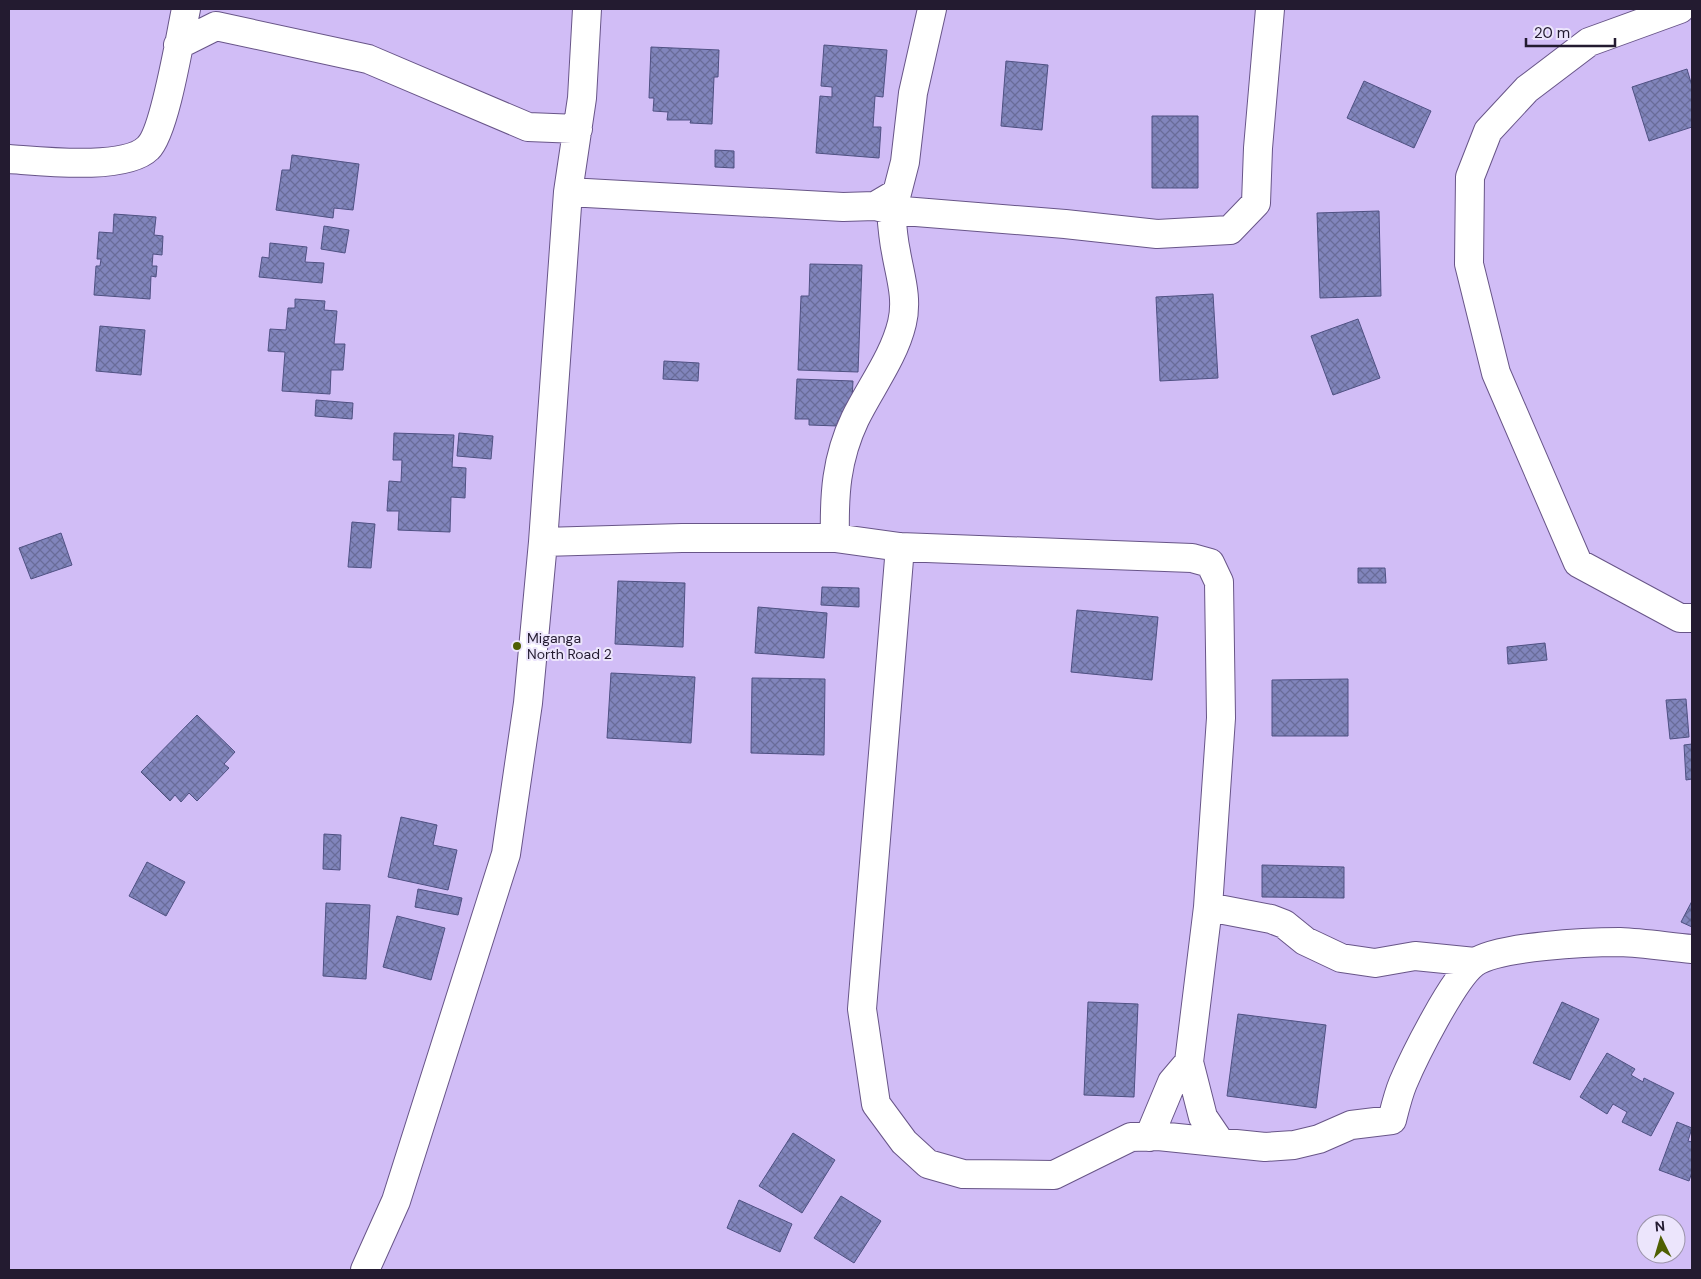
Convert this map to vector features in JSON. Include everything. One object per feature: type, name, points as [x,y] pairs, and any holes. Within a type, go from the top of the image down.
[{"type":"street","points":[[9,159],[91,164],[123,159],[147,149],[159,130],[186,9]]},
{"type":"street","points":[[365,1270],[396,1202],[506,854],[528,704],[543,542],[568,192],[582,98],[587,9]]},
{"type":"street","points":[[883,208],[897,192],[905,162],[912,93],[932,9]]},
{"type":"street","points":[[568,192],[883,208],[1156,234],[1230,230],[1256,204],[1258,148],[1270,9]]},
{"type":"street","points":[[1680,9],[1589,42],[1527,89],[1488,132],[1470,177],[1469,264],[1496,373],[1578,563],[1680,618],[1692,618]]},
{"type":"street","points":[[178,45],[216,26],[368,59],[528,127],[578,129]]},
{"type":"street","points":[[835,538],[836,480],[841,459],[854,421],[887,361],[902,324],[905,307],[904,284],[883,208]]},
{"type":"street","points":[[543,542],[682,538],[835,538],[900,547],[1192,558],[1210,563],[1219,582],[1221,718],[1208,907],[1190,1062],[1203,1117],[1220,1142]]},
{"type":"street","points":[[900,547],[862,1009],[876,1104],[904,1142],[928,1164],[963,1174],[1054,1175],[1131,1137],[1220,1142],[1265,1147],[1294,1145],[1319,1139],[1351,1125],[1392,1120],[1403,1084],[1423,1043],[1455,984],[1475,962],[1493,954],[1579,944],[1621,942],[1692,950]]},
{"type":"street","points":[[1208,907],[1271,919],[1284,924],[1305,941],[1341,958],[1376,963],[1415,956],[1475,962]]},
{"type":"street","points":[[1149,1137],[1172,1082],[1190,1062]]},
{"type":"building","points":[[824,45],[887,50],[883,97],[875,96],[873,127],[881,127],[879,158],[816,153],[820,96],[832,97],[832,87],[821,86]]},
{"type":"building","points":[[651,47],[719,50],[718,77],[714,77],[712,124],[690,123],[691,120],[667,120],[668,112],[653,111],[654,98],[649,98]]},
{"type":"building","points":[[1006,61],[1048,65],[1042,130],[1001,126]]},
{"type":"building","points":[[1687,69],[1692,86],[1692,127],[1649,141],[1632,87]]},
{"type":"building","points":[[1364,81],[1431,111],[1414,148],[1347,118]]},
{"type":"building","points":[[1152,116],[1198,116],[1198,188],[1152,188]]},
{"type":"building","points":[[715,150],[734,151],[734,168],[715,167]]},
{"type":"building","points":[[292,155],[359,164],[353,210],[334,208],[333,218],[276,210],[282,170],[290,170]]},
{"type":"building","points":[[1379,211],[1381,296],[1320,298],[1317,213]]},
{"type":"building","points":[[114,214],[156,217],[154,235],[163,236],[162,255],[153,254],[152,266],[157,266],[156,277],[151,276],[150,299],[94,295],[96,266],[100,266],[101,259],[97,259],[99,232],[113,233]]},
{"type":"building","points":[[324,226],[349,230],[345,253],[321,249]]},
{"type":"building","points":[[270,243],[307,247],[305,262],[324,263],[322,283],[259,277],[262,257],[269,258]]},
{"type":"building","points":[[810,264],[862,265],[858,372],[798,370],[801,296],[809,296]]},
{"type":"building","points":[[1213,294],[1218,378],[1160,381],[1156,297]]},
{"type":"building","points":[[295,299],[325,301],[324,310],[337,311],[334,344],[345,344],[343,370],[331,370],[330,394],[282,391],[285,352],[268,351],[270,329],[286,330],[288,308],[295,308]]},
{"type":"building","points":[[1358,319],[1380,378],[1333,395],[1311,336]]},
{"type":"building","points":[[100,326],[145,330],[141,375],[96,371]]},
{"type":"building","points":[[664,361],[699,363],[698,381],[663,379]]},
{"type":"building","points":[[797,379],[853,381],[851,421],[838,420],[838,426],[809,425],[809,419],[795,419]]},
{"type":"building","points":[[316,400],[353,403],[352,419],[315,416]]},
{"type":"building","points":[[394,433],[454,435],[452,467],[466,468],[465,498],[451,497],[450,532],[398,530],[399,511],[387,511],[389,481],[401,482],[402,460],[393,460]]},
{"type":"building","points":[[459,433],[493,436],[491,459],[457,456]]},
{"type":"building","points":[[352,522],[375,524],[371,568],[348,567]]},
{"type":"building","points":[[61,533],[72,565],[31,579],[19,548]]},
{"type":"building","points":[[1358,568],[1385,568],[1386,583],[1358,583]]},
{"type":"building","points":[[618,581],[685,583],[683,647],[615,644]]},
{"type":"building","points":[[822,587],[859,588],[859,607],[821,605]]},
{"type":"building","points":[[758,607],[827,613],[824,658],[755,653]]},
{"type":"building","points":[[1077,610],[1158,617],[1152,680],[1071,672]]},
{"type":"building","points":[[1545,643],[1547,660],[1508,664],[1507,647]]},
{"type":"building","points":[[611,673],[695,677],[691,743],[607,738]]},
{"type":"building","points":[[752,678],[825,679],[824,755],[751,753]]},
{"type":"building","points":[[1348,679],[1348,736],[1272,736],[1272,680]]},
{"type":"building","points":[[1686,699],[1689,737],[1670,739],[1666,700]]},
{"type":"building","points":[[197,715],[235,752],[224,764],[229,768],[197,801],[189,793],[181,802],[175,795],[170,801],[141,772]]},
{"type":"building","points":[[1692,744],[1692,779],[1686,780],[1684,745]]},
{"type":"building","points":[[401,817],[437,825],[433,845],[457,850],[448,890],[388,877]]},
{"type":"building","points":[[324,834],[341,835],[340,870],[323,869]]},
{"type":"building","points":[[147,862],[185,882],[166,916],[129,896]]},
{"type":"building","points":[[1262,865],[1344,867],[1344,898],[1262,897]]},
{"type":"building","points":[[418,889],[462,898],[458,915],[415,907]]},
{"type":"building","points":[[1692,901],[1692,927],[1681,922]]},
{"type":"building","points":[[326,903],[370,905],[366,979],[323,976]]},
{"type":"building","points":[[397,916],[445,928],[431,980],[383,967]]},
{"type":"building","points":[[1088,1002],[1138,1004],[1134,1097],[1084,1095]]},
{"type":"building","points":[[1562,1002],[1599,1019],[1570,1080],[1533,1063]]},
{"type":"building","points":[[1238,1014],[1326,1025],[1316,1108],[1227,1096]]},
{"type":"building","points":[[1607,1053],[1635,1069],[1631,1075],[1643,1082],[1644,1078],[1674,1093],[1651,1136],[1622,1122],[1627,1112],[1613,1104],[1607,1114],[1580,1097]]},
{"type":"building","points":[[1677,1122],[1692,1128],[1688,1141],[1692,1142],[1692,1172],[1689,1181],[1659,1170]]},
{"type":"building","points":[[793,1133],[835,1160],[802,1213],[759,1186]]},
{"type":"building","points":[[841,1196],[881,1221],[854,1263],[814,1238]]},
{"type":"building","points":[[739,1200],[792,1224],[780,1252],[727,1228]]},
{"type":"place","name":"Miganga North Road 2","points":[[517,646]]}]
